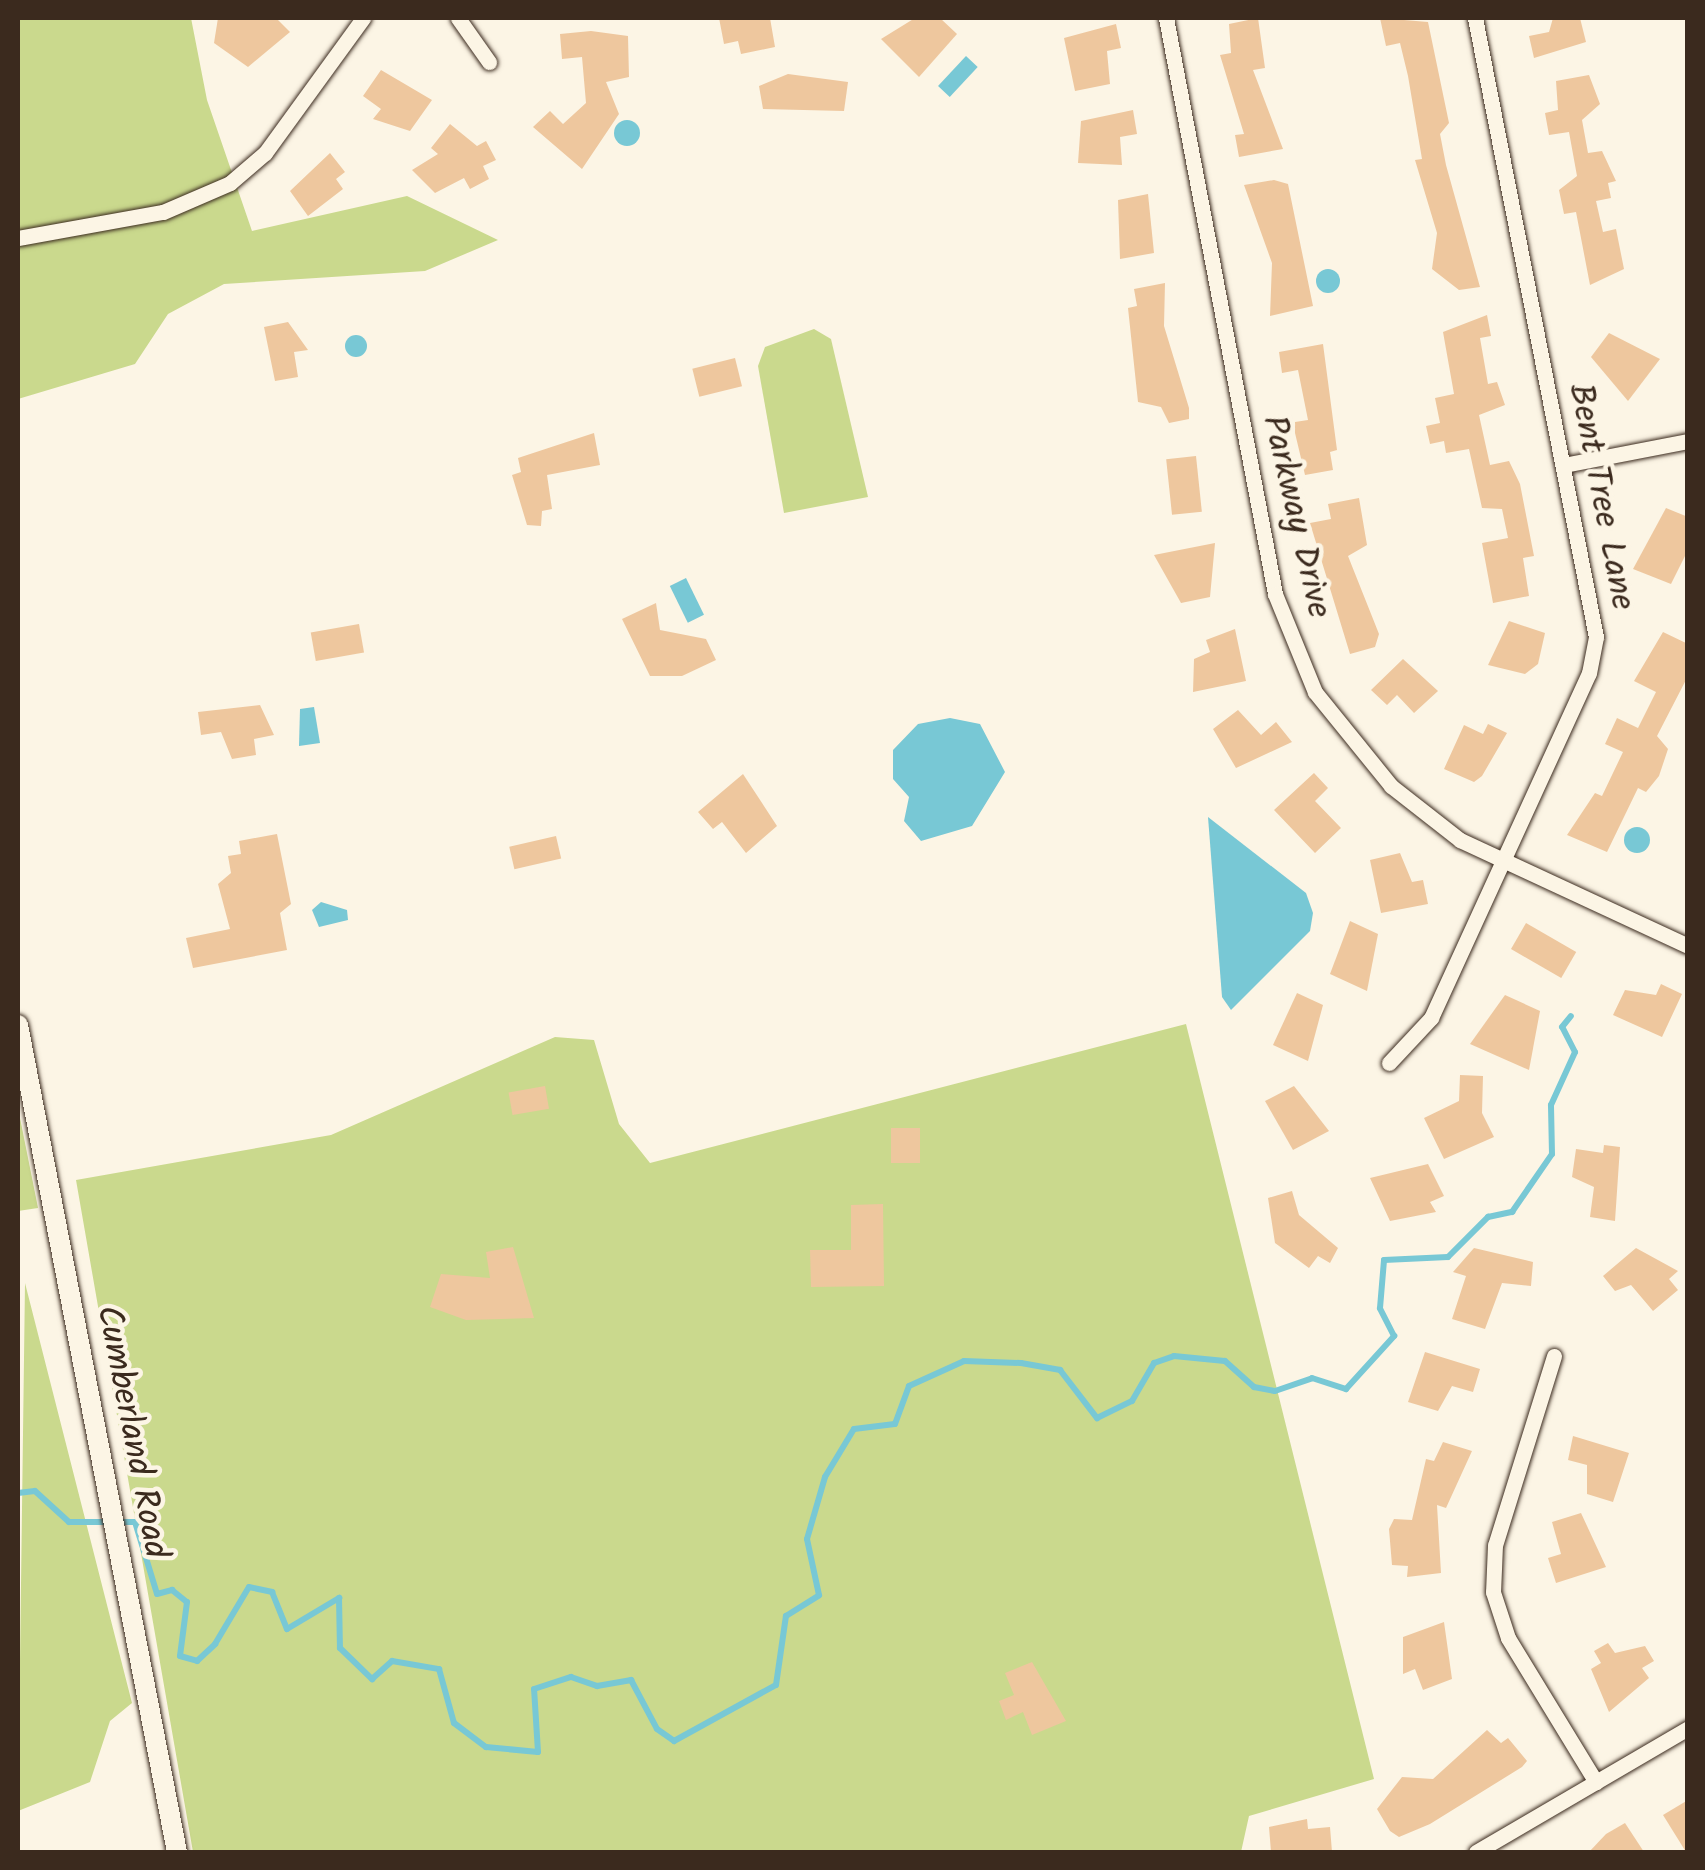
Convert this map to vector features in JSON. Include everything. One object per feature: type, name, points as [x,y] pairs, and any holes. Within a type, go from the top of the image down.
[{"type":"main road","name":"Cumberland Road","points":[[18,1025],[177,1852]]},
{"type":"street","points":[[18,238],[163,212],[230,183],[265,153],[363,18]]},
{"type":"street","points":[[458,18],[489,62]]},
{"type":"street","name":"Parkway Drive","points":[[1166,18],[1286,626],[1315,692],[1360,754],[1428,818],[1506,864],[1688,946]]},
{"type":"street","name":"Bent Tree Lane","points":[[1389,1063],[1431,1018],[1506,864],[1594,655],[1564,465],[1475,18]]},
{"type":"street","points":[[1564,465],[1688,441]]},
{"type":"street","points":[[1554,1356],[1495,1545],[1493,1592],[1508,1638],[1596,1782]]},
{"type":"street","points":[[1476,1852],[1688,1728]]},
{"type":"green space","points":[[18,18],[191,18],[207,100],[252,231],[407,196],[498,240],[425,271],[224,284],[168,314],[135,364],[18,399]]},
{"type":"green space","points":[[814,329],[831,339],[868,497],[784,513],[758,366],[765,347]]},
{"type":"green space","points":[[1186,1024],[1374,1779],[1249,1816],[1241,1852],[193,1852],[76,1180],[331,1135],[555,1037],[594,1040],[619,1124],[650,1163]]},
{"type":"green space","points":[[18,1108],[38,1208],[18,1211]]},
{"type":"green space","points":[[25,1283],[132,1703],[110,1721],[90,1782],[18,1811]]},
{"type":"water","points":[[966,56],[978,67],[950,97],[938,86]]},
{"type":"water","points":[[627,120],[636,124],[640,133],[636,142],[627,146],[618,142],[614,133],[618,124]]},
{"type":"water","points":[[1328,269],[1337,272],[1337,290],[1328,293],[1319,290],[1316,281],[1319,272]]},
{"type":"water","points":[[356,335],[364,338],[364,354],[356,357],[348,354],[345,346],[348,338]]},
{"type":"water","points":[[686,578],[704,615],[688,623],[670,586]]},
{"type":"water","points":[[314,707],[320,743],[299,746],[300,709]]},
{"type":"water","points":[[950,718],[980,724],[1005,772],[972,826],[921,841],[904,821],[909,797],[893,779],[893,750],[918,724]]},
{"type":"water","points":[[1208,817],[1306,893],[1313,913],[1310,931],[1231,1010],[1222,997]]},
{"type":"water","points":[[1637,827],[1646,831],[1650,840],[1646,849],[1637,853],[1628,849],[1624,840],[1628,831]]},
{"type":"water","points":[[321,902],[347,910],[348,920],[319,927],[312,910]]},
{"type":"building","points":[[218,18],[276,18],[290,32],[248,67],[214,43]]},
{"type":"building","points":[[719,18],[770,18],[775,47],[741,54],[738,41],[724,44]]},
{"type":"building","points":[[915,18],[940,18],[957,34],[919,77],[881,39]]},
{"type":"building","points":[[1258,18],[1265,68],[1253,70],[1283,149],[1239,157],[1235,135],[1244,134],[1220,55],[1231,53],[1229,24]]},
{"type":"building","points":[[1380,18],[1428,22],[1449,123],[1440,134],[1446,165],[1480,287],[1459,290],[1432,269],[1437,233],[1415,160],[1422,159],[1408,76],[1400,43],[1386,46]]},
{"type":"building","points":[[1553,18],[1580,18],[1586,42],[1534,58],[1529,36],[1549,32]]},
{"type":"building","points":[[1116,24],[1121,48],[1107,51],[1110,84],[1075,91],[1064,38]]},
{"type":"building","points":[[591,31],[628,36],[629,77],[606,82],[619,114],[582,169],[533,127],[550,111],[563,124],[586,103],[582,57],[562,59],[560,34]]},
{"type":"building","points":[[381,70],[432,100],[410,131],[373,119],[381,109],[363,96]]},
{"type":"building","points":[[788,74],[848,82],[844,111],[763,109],[759,86]]},
{"type":"building","points":[[1589,75],[1600,104],[1582,120],[1588,153],[1602,151],[1616,181],[1608,183],[1611,198],[1596,201],[1603,232],[1616,229],[1624,269],[1590,285],[1576,212],[1564,214],[1559,190],[1577,176],[1569,132],[1549,135],[1545,113],[1558,110],[1556,81]]},
{"type":"building","points":[[1133,110],[1137,134],[1120,137],[1122,165],[1078,163],[1081,121]]},
{"type":"building","points":[[450,124],[477,146],[486,141],[496,160],[483,166],[489,179],[470,189],[464,178],[435,193],[412,170],[438,154],[431,148]]},
{"type":"building","points":[[330,153],[345,172],[336,179],[343,189],[308,216],[290,191]]},
{"type":"building","points":[[1274,180],[1288,184],[1313,306],[1270,316],[1272,263],[1244,185]]},
{"type":"building","points":[[1148,194],[1154,253],[1120,259],[1118,200]]},
{"type":"building","points":[[1165,283],[1164,326],[1189,408],[1189,419],[1169,423],[1161,407],[1138,402],[1128,308],[1137,306],[1134,289]]},
{"type":"building","points":[[1487,315],[1491,336],[1480,338],[1488,384],[1497,382],[1505,405],[1479,415],[1490,465],[1509,461],[1520,484],[1534,556],[1523,558],[1529,596],[1493,603],[1482,543],[1508,538],[1502,509],[1482,508],[1469,449],[1446,453],[1444,441],[1430,444],[1426,426],[1440,423],[1435,398],[1454,394],[1443,332]]},
{"type":"building","points":[[288,322],[308,350],[294,352],[298,377],[275,381],[264,327]]},
{"type":"building","points":[[1609,333],[1660,359],[1628,401],[1591,357]]},
{"type":"building","points":[[1323,344],[1337,450],[1330,452],[1333,470],[1305,475],[1295,433],[1295,422],[1308,420],[1298,370],[1282,373],[1279,352]]},
{"type":"building","points":[[735,358],[742,386],[699,397],[692,369]]},
{"type":"building","points":[[594,433],[600,465],[547,475],[552,509],[542,511],[541,526],[527,525],[512,475],[521,472],[518,458]]},
{"type":"building","points":[[1196,456],[1202,512],[1172,515],[1166,459]]},
{"type":"building","points":[[1359,498],[1367,545],[1348,556],[1379,634],[1375,647],[1350,654],[1310,523],[1331,519],[1328,504]]},
{"type":"building","points":[[1666,508],[1688,517],[1688,550],[1671,584],[1633,569]]},
{"type":"building","points":[[1215,543],[1210,597],[1181,603],[1154,555]]},
{"type":"building","points":[[656,603],[660,630],[706,639],[716,660],[682,676],[650,676],[622,619]]},
{"type":"building","points":[[1509,621],[1545,633],[1538,664],[1525,674],[1488,665]]},
{"type":"building","points":[[359,624],[364,653],[316,661],[311,633]]},
{"type":"building","points":[[1235,629],[1246,681],[1193,692],[1194,659],[1210,652],[1206,640]]},
{"type":"building","points":[[1663,632],[1688,644],[1688,676],[1657,736],[1668,749],[1659,776],[1646,792],[1638,788],[1607,852],[1567,835],[1595,793],[1602,796],[1623,752],[1605,744],[1617,718],[1638,728],[1656,692],[1634,681]]},
{"type":"building","points":[[1403,659],[1438,691],[1414,713],[1397,695],[1387,705],[1371,690]]},
{"type":"building","points":[[260,705],[274,735],[254,739],[256,755],[232,759],[221,732],[201,735],[198,712]]},
{"type":"building","points":[[1238,710],[1261,735],[1276,722],[1292,742],[1236,768],[1213,729]]},
{"type":"building","points":[[1488,724],[1507,733],[1482,776],[1474,782],[1444,769],[1464,725],[1483,734]]},
{"type":"building","points":[[1314,773],[1328,788],[1315,801],[1341,828],[1315,853],[1274,810]]},
{"type":"building","points":[[743,774],[777,826],[746,853],[722,822],[713,829],[698,812]]},
{"type":"building","points":[[277,834],[291,904],[280,913],[287,950],[193,968],[186,938],[230,929],[218,884],[231,873],[228,856],[241,854],[239,841]]},
{"type":"building","points":[[556,836],[561,858],[514,869],[509,847]]},
{"type":"building","points":[[1400,853],[1412,882],[1423,880],[1428,904],[1381,913],[1370,860]]},
{"type":"building","points":[[1350,921],[1378,934],[1367,991],[1330,974]]},
{"type":"building","points":[[1526,923],[1576,952],[1561,978],[1511,949]]},
{"type":"building","points":[[1661,984],[1682,994],[1662,1037],[1613,1015],[1625,990],[1656,995]]},
{"type":"building","points":[[1297,993],[1323,1005],[1308,1061],[1273,1045]]},
{"type":"building","points":[[1505,995],[1540,1011],[1529,1070],[1470,1044]]},
{"type":"building","points":[[1460,1075],[1483,1076],[1482,1113],[1494,1137],[1444,1159],[1424,1118],[1459,1101]]},
{"type":"building","points":[[545,1086],[549,1109],[513,1115],[509,1092]]},
{"type":"building","points":[[1294,1086],[1329,1131],[1293,1150],[1265,1101]]},
{"type":"building","points":[[891,1128],[920,1128],[920,1163],[891,1163]]},
{"type":"building","points":[[1604,1145],[1620,1147],[1615,1221],[1590,1217],[1594,1187],[1572,1177],[1576,1149],[1603,1153]]},
{"type":"building","points":[[1428,1164],[1444,1196],[1430,1202],[1436,1212],[1390,1221],[1370,1178]]},
{"type":"building","points":[[1292,1191],[1299,1215],[1338,1248],[1330,1263],[1318,1256],[1309,1268],[1275,1243],[1268,1198]]},
{"type":"building","points":[[883,1204],[884,1286],[811,1287],[810,1250],[851,1250],[851,1205]]},
{"type":"building","points":[[513,1247],[534,1318],[466,1320],[430,1307],[441,1274],[490,1278],[486,1252]]},
{"type":"building","points":[[1474,1248],[1533,1262],[1531,1286],[1502,1283],[1485,1329],[1452,1319],[1466,1276],[1453,1272]]},
{"type":"building","points":[[1636,1248],[1678,1271],[1669,1279],[1678,1290],[1653,1311],[1631,1285],[1615,1291],[1603,1276]]},
{"type":"building","points":[[1425,1352],[1480,1369],[1473,1392],[1452,1386],[1438,1411],[1408,1402]]},
{"type":"building","points":[[1573,1436],[1629,1453],[1613,1502],[1587,1494],[1587,1465],[1568,1460]]},
{"type":"building","points":[[1443,1442],[1472,1451],[1446,1508],[1437,1505],[1441,1573],[1407,1577],[1408,1566],[1392,1565],[1389,1529],[1394,1519],[1412,1520],[1426,1459],[1434,1461]]},
{"type":"building","points":[[1581,1513],[1606,1567],[1556,1583],[1548,1558],[1561,1554],[1552,1522]]},
{"type":"building","points":[[1444,1622],[1452,1679],[1423,1690],[1415,1669],[1403,1674],[1403,1637]]},
{"type":"building","points":[[1608,1643],[1615,1653],[1645,1646],[1654,1661],[1642,1668],[1649,1678],[1609,1712],[1591,1669],[1601,1663],[1594,1651]]},
{"type":"building","points":[[1032,1662],[1066,1721],[1032,1735],[1023,1712],[1006,1720],[999,1701],[1014,1695],[1005,1673]]},
{"type":"building","points":[[1487,1730],[1501,1743],[1508,1738],[1527,1761],[1522,1767],[1430,1824],[1399,1837],[1390,1831],[1377,1809],[1402,1777],[1433,1779]]},
{"type":"building","points":[[1688,1800],[1688,1852],[1686,1852],[1663,1815]]},
{"type":"building","points":[[1307,1819],[1308,1829],[1330,1827],[1332,1852],[1271,1852],[1269,1827]]},
{"type":"building","points":[[1625,1823],[1644,1852],[1589,1852],[1606,1834]]},
{"type":"waterway","points":[[18,1493],[35,1491],[69,1522],[135,1522],[157,1594],[172,1590],[187,1602],[180,1656],[197,1661],[215,1644],[249,1587],[272,1592],[287,1629],[339,1598],[340,1648],[372,1679],[392,1661],[439,1669],[454,1723],[486,1747],[538,1752],[534,1689],[571,1677],[597,1686],[631,1680],[657,1729],[674,1741],[776,1685],[786,1616],[819,1595],[807,1539],[825,1477],[854,1429],[895,1424],[909,1386],[964,1361],[1021,1363],[1060,1370],[1097,1418],[1132,1401],[1154,1363],[1174,1356],[1225,1361],[1254,1387],[1275,1391],[1312,1378],[1346,1389],[1394,1336],[1380,1308],[1384,1260],[1448,1257],[1488,1217],[1512,1212],[1552,1154],[1551,1105],[1575,1052],[1562,1027],[1571,1016]]}]
